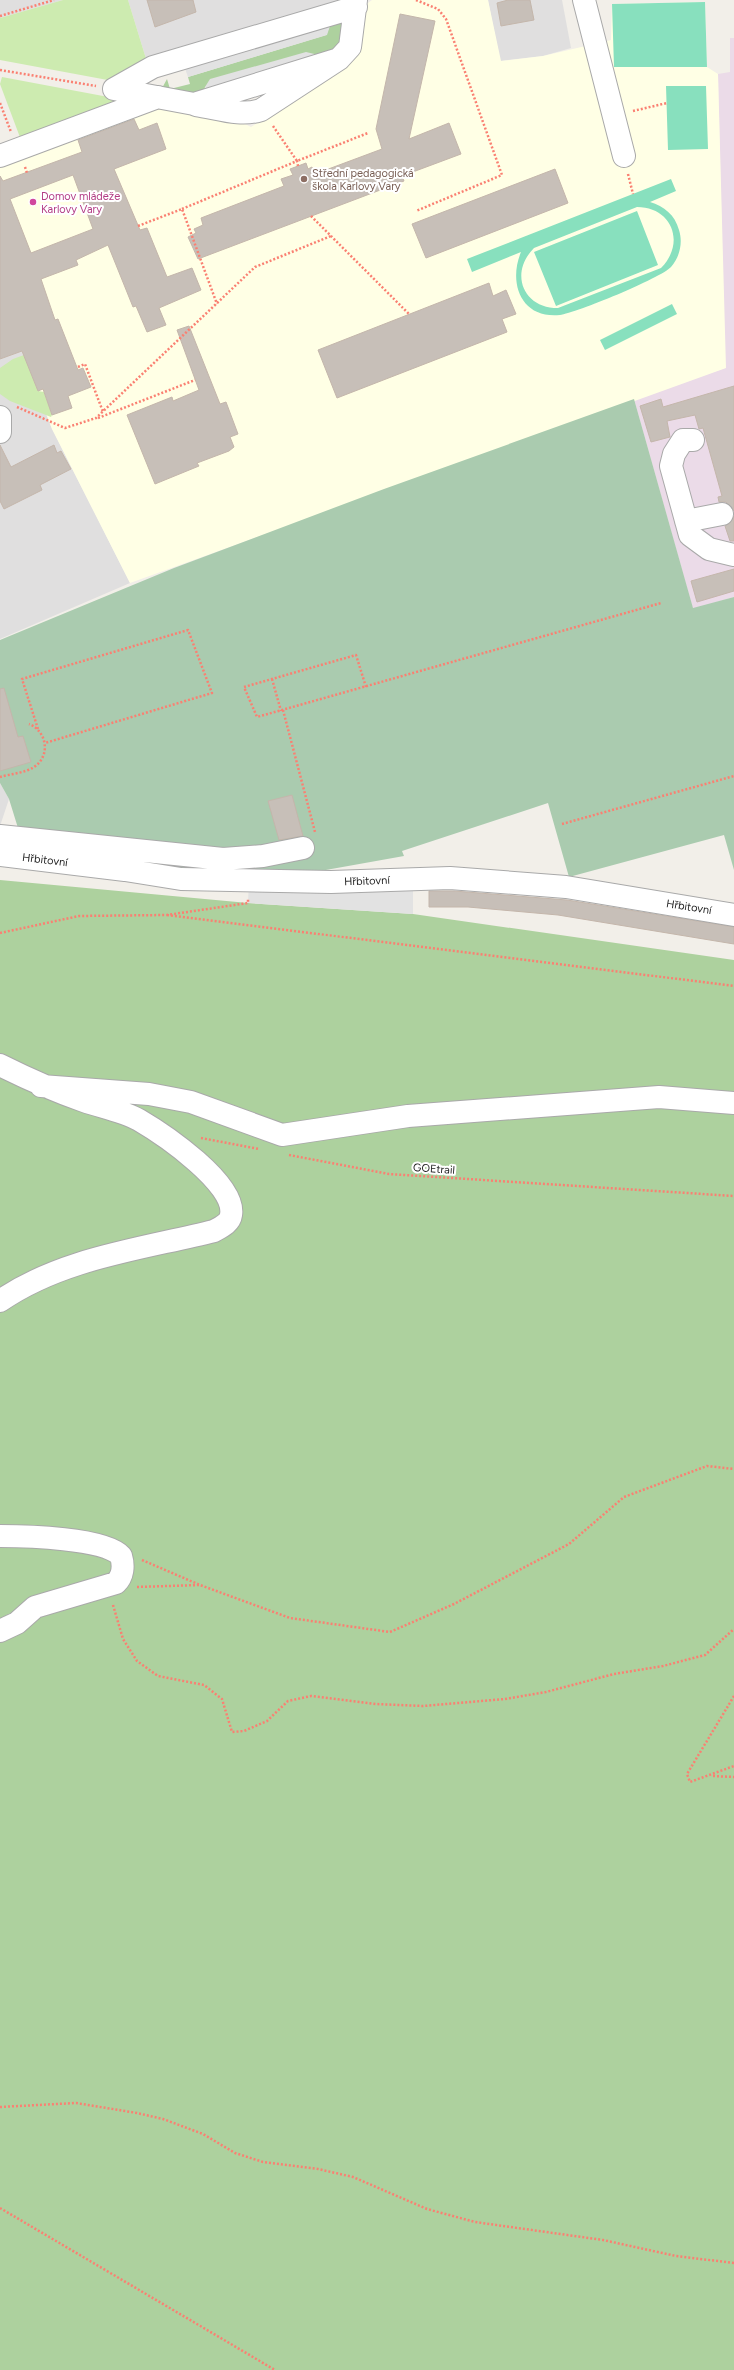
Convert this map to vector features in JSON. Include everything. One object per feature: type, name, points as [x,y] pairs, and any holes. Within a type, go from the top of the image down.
[{"type":"street","points":[[584,0],[624,156]]},
{"type":"street","points":[[356,4],[350,47],[339,59],[194,104],[114,89],[153,67],[356,4]]},
{"type":"street","points":[[0,156],[159,97]]},
{"type":"street","points":[[693,440],[683,440],[674,454],[671,466],[690,535],[709,548],[734,555]]},
{"type":"street","points":[[686,521],[722,514]]},
{"type":"street","points":[[0,836],[223,859],[263,856],[309,843]]},
{"type":"street","name":"Hřbitovní","points":[[0,855],[125,870],[181,879],[332,882],[450,878],[566,888],[734,915]]},
{"type":"street","points":[[0,1065],[41,1086],[138,1120],[204,1168],[228,1195],[232,1206],[231,1216],[226,1224],[214,1231],[123,1252],[37,1278],[0,1301]]},
{"type":"street","points":[[41,1086],[149,1094],[191,1102],[282,1135],[408,1116],[643,1098],[659,1097],[734,1103]]},
{"type":"street","points":[[0,1536],[66,1539],[108,1548],[120,1556],[123,1566],[119,1580],[108,1587],[35,1608],[17,1623],[0,1631]]},
{"type":"path","points":[[0,16],[54,0]]},
{"type":"path","points":[[416,0],[438,9],[446,19],[502,175],[416,211]]},
{"type":"path","points":[[0,70],[114,89]]},
{"type":"path","points":[[613,116],[667,103]]},
{"type":"path","points":[[273,126],[298,166]]},
{"type":"path","points":[[138,226],[368,133]]},
{"type":"path","points":[[182,209],[217,304]]},
{"type":"path","points":[[311,216],[410,315]]},
{"type":"path","points":[[96,418],[256,267],[331,236]]},
{"type":"path","points":[[78,367],[85,364],[103,412]]},
{"type":"path","points":[[4,419],[65,428],[96,418],[195,380]]},
{"type":"path","points":[[366,687],[356,655],[244,687],[257,717],[366,687],[661,603]]},
{"type":"path","points":[[38,729],[22,679],[188,630],[212,693],[45,743]]},
{"type":"path","points":[[272,679],[282,710],[309,843]]},
{"type":"path","points":[[0,777],[33,768],[40,762],[45,750],[44,736],[38,729],[29,724]]},
{"type":"path","points":[[562,824],[734,776]]},
{"type":"path","points":[[0,933],[79,916],[166,915],[248,903],[249,880]]},
{"type":"path","points":[[166,915],[734,986]]},
{"type":"path","points":[[199,1138],[267,1151]]},
{"type":"path","name":"GOEtrail","points":[[282,1154],[388,1174],[734,1196]]},
{"type":"path","points":[[108,1548],[122,1551],[200,1585],[290,1618],[390,1632],[454,1604],[568,1544],[624,1497],[707,1466],[734,1469]]},
{"type":"path","points":[[164,1586],[200,1585]]},
{"type":"path","points":[[108,1587],[123,1639],[137,1660],[158,1676],[204,1685],[222,1699],[232,1732],[244,1731],[267,1721],[288,1701],[311,1696],[376,1704],[424,1706],[505,1699],[546,1692],[614,1674],[663,1666],[705,1655],[734,1630]]},
{"type":"path","points":[[734,1696],[687,1774],[690,1782],[714,1776],[734,1777]]},
{"type":"path","points":[[700,1780],[734,1766]]},
{"type":"path","points":[[0,2107],[76,2103],[137,2113],[163,2119],[203,2134],[235,2153],[263,2162],[318,2169],[353,2177],[427,2209],[475,2222],[604,2240],[676,2256],[734,2263]]},
{"type":"path","points":[[0,2208],[275,2370]]},
{"type":"shaded area","points":[[0,0],[63,0],[0,18]]},
{"type":"shaded area","points":[[128,0],[344,0],[147,62]]},
{"type":"shaded area","points":[[372,0],[488,0],[501,61],[543,56],[611,40],[612,4],[705,2],[707,67],[718,74],[726,368],[130,583],[52,429],[22,351],[0,359],[0,164],[154,106],[239,121],[251,127],[340,67],[358,42],[365,25],[364,16],[368,3]]},
{"type":"shaded area","points":[[488,0],[562,0],[571,48],[543,56],[500,61]]},
{"type":"shaded area","points":[[332,20],[327,35],[188,77],[183,63]]},
{"type":"shaded area","points":[[730,38],[734,38],[734,597],[693,609],[634,399],[725,368],[718,74],[730,72]]},
{"type":"shaded area","points":[[306,52],[323,56],[217,93],[205,87],[210,79]]},
{"type":"shaded area","points":[[22,351],[52,429],[130,583],[0,639],[0,359]]},
{"type":"shaded area","points":[[634,399],[693,608],[734,597],[734,870],[724,835],[569,877],[548,803],[402,851],[404,856],[309,873],[180,871],[18,828],[9,799],[0,783],[0,640],[174,568],[384,489]]},
{"type":"shaded area","points":[[0,783],[9,799],[0,826]]},
{"type":"shaded area","points":[[413,879],[413,914],[248,903],[249,880]]},
{"type":"green space","points":[[63,0],[128,0],[147,62],[113,81],[0,60],[0,18]]},
{"type":"green space","points":[[705,2],[707,67],[614,67],[612,4]]},
{"type":"green space","points":[[342,19],[347,28],[337,47],[327,56],[205,87],[202,95],[161,90],[167,79],[170,89],[190,84],[188,77],[326,35],[332,20]]},
{"type":"green space","points":[[2,77],[119,99],[122,102],[21,140],[0,84]]},
{"type":"green space","points":[[666,86],[706,86],[708,149],[668,150]]},
{"type":"green space","points":[[671,179],[676,191],[650,202],[660,206],[668,212],[675,220],[679,230],[681,244],[679,254],[671,267],[652,279],[600,302],[569,313],[547,315],[536,311],[527,305],[521,297],[517,287],[517,264],[521,252],[472,272],[467,259]],"holes":[[[637,207],[649,209],[659,213],[667,220],[672,228],[674,238],[673,248],[669,258],[661,268],[558,308],[546,306],[536,302],[528,296],[521,278],[522,268],[526,258],[534,248]]]},
{"type":"green space","points":[[637,211],[658,265],[556,306],[534,252]]},
{"type":"green space","points":[[672,304],[677,314],[605,350],[600,340]]},
{"type":"green space","points":[[24,355],[38,391],[44,392],[52,415],[51,417],[10,401],[0,394],[0,368],[13,359]]},
{"type":"green space","points":[[0,880],[248,903],[413,914],[734,960],[734,2370],[0,2370]]},
{"type":"building","points":[[147,0],[193,0],[196,12],[155,27]]},
{"type":"building","points":[[508,0],[530,0],[534,20],[501,26],[497,3]]},
{"type":"building","points":[[400,14],[435,21],[409,139],[449,123],[461,154],[402,176],[404,181],[198,259],[188,237],[196,233],[194,229],[203,225],[201,218],[284,186],[281,179],[293,175],[290,169],[306,163],[308,169],[312,167],[315,174],[382,149],[376,129]]},
{"type":"building","points":[[134,119],[139,130],[157,123],[166,149],[114,169],[140,230],[147,228],[167,277],[192,268],[201,290],[159,308],[166,325],[147,332],[136,306],[133,307],[108,245],[76,260],[78,265],[41,279],[55,320],[58,319],[78,370],[83,368],[91,387],[68,396],[72,408],[52,415],[43,389],[38,391],[22,351],[0,359],[0,176],[3,181],[82,152],[78,140]],"holes":[[[73,175],[93,229],[31,253],[10,199]]]},
{"type":"building","points":[[555,169],[568,203],[426,258],[412,224]]},
{"type":"building","points":[[489,283],[493,296],[506,290],[516,314],[502,319],[507,332],[337,398],[318,350]]},
{"type":"building","points":[[189,326],[220,404],[226,402],[238,434],[230,437],[234,447],[229,451],[197,463],[199,466],[155,484],[127,415],[172,397],[173,401],[199,390],[177,330]]},
{"type":"building","points":[[734,386],[734,511],[726,502],[719,502],[718,497],[722,496],[703,428],[699,429],[695,415],[667,421],[670,437],[651,442],[640,406],[661,399],[663,407]]},
{"type":"building","points":[[0,445],[11,467],[54,445],[57,453],[61,451],[71,469],[40,485],[42,490],[4,509],[0,501]]},
{"type":"building","points":[[734,516],[734,541],[730,541],[725,526],[730,523]]},
{"type":"building","points":[[734,569],[734,591],[697,602],[691,581]]},
{"type":"building","points":[[4,688],[18,737],[23,736],[31,762],[0,771],[0,689]]},
{"type":"building","points":[[292,795],[303,836],[279,840],[268,801]]},
{"type":"building","points":[[429,891],[454,891],[567,900],[734,927],[734,944],[558,915],[468,907],[429,907]]},
{"type":"place","name":"Střední pedagogická škola Karlovy Vary","points":[[304,179]]},
{"type":"place","name":"Domov mládeže Karlovy Vary","points":[[33,202]]}]
